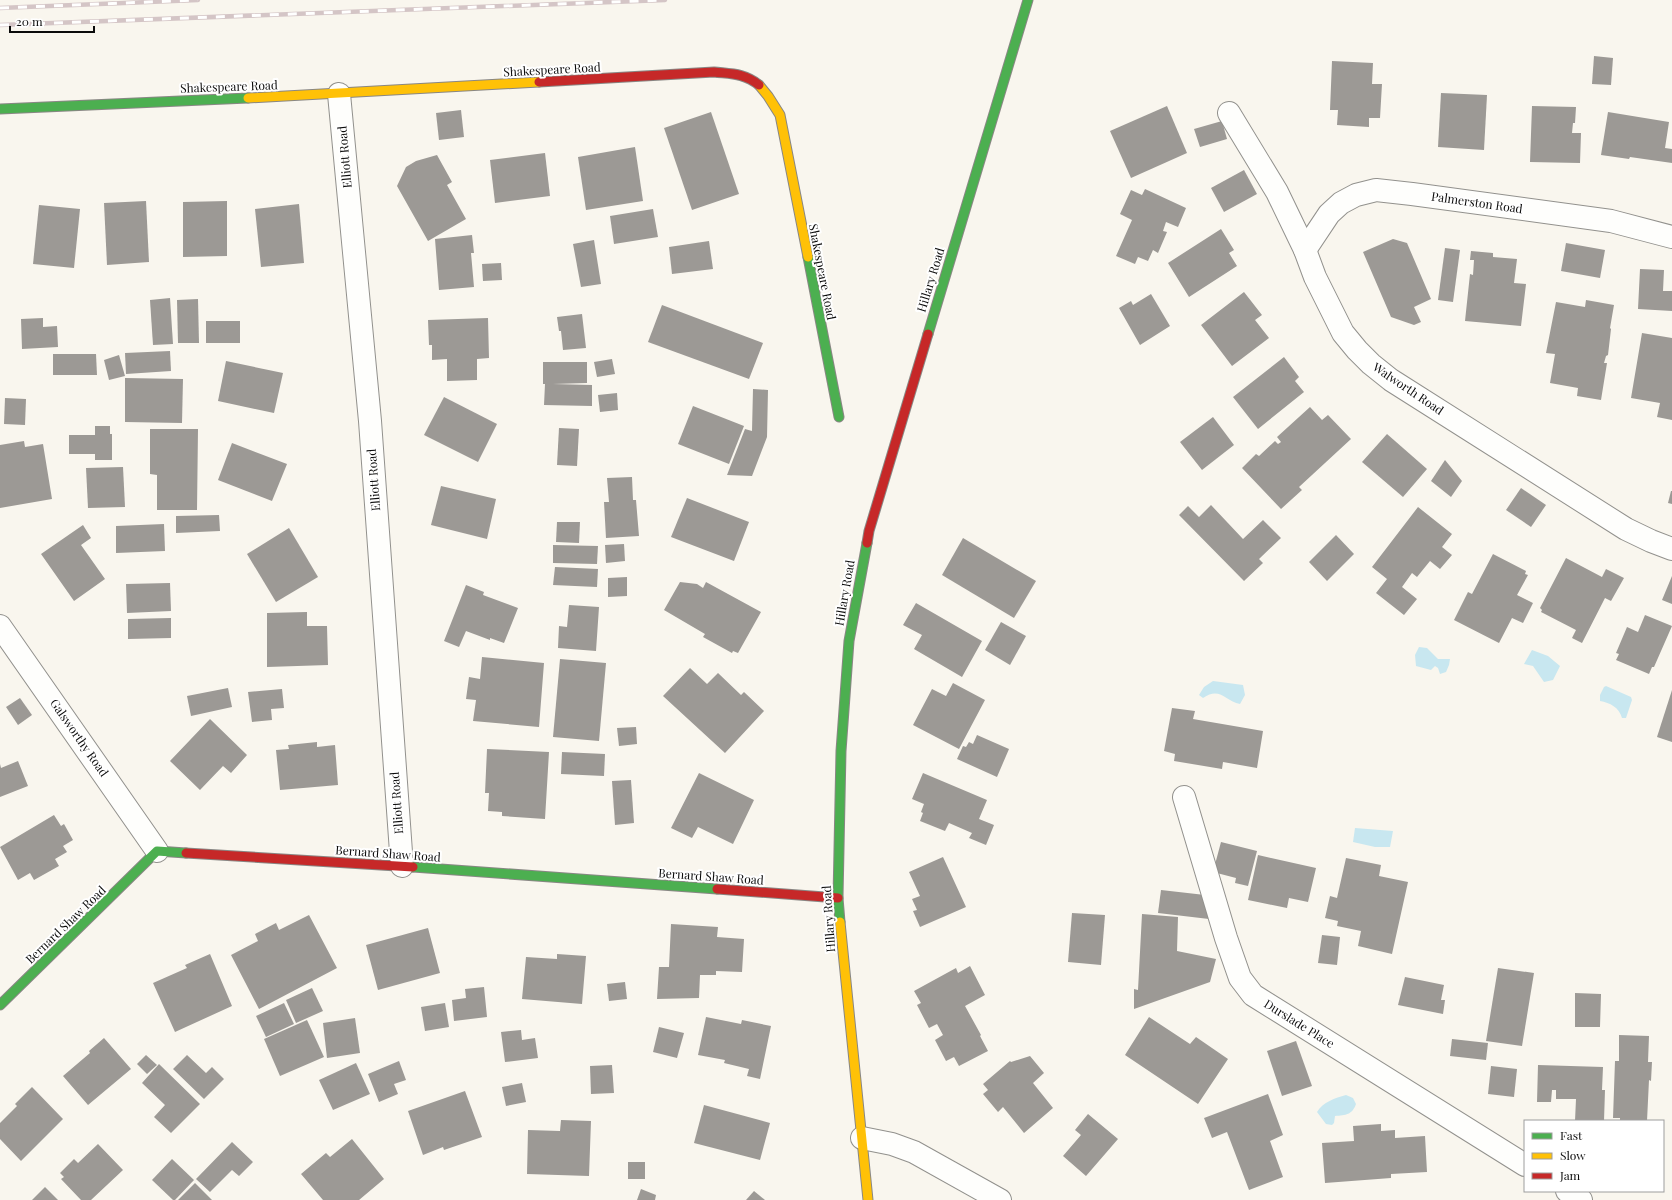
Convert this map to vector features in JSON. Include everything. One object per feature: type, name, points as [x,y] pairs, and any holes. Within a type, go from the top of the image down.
[{"type":"street","name":"Hillary Road","points":[[868,1200],[838,898],[841,750],[849,641],[868,531],[1028,0]]},
{"type":"street","name":"Shakespeare Road","points":[[0,109],[339,94],[714,72],[740,74],[756,82],[769,96],[780,115],[839,417]]},
{"type":"street","name":"Elliott Road","points":[[339,94],[370,422],[402,866]]},
{"type":"street","name":"Walworth Road","points":[[1229,114],[1277,192],[1305,250],[1315,277],[1344,333],[1357,350],[1371,364],[1391,380],[1626,528],[1651,541],[1672,549]]},
{"type":"street","name":"Palmerston Road","points":[[1305,250],[1329,214],[1341,203],[1356,195],[1376,190],[1611,221],[1672,237]]},
{"type":"street","name":"Galsworthy Road","points":[[0,626],[157,851]]},
{"type":"street","name":"Durslade Place","points":[[1184,797],[1226,938],[1240,978],[1253,995],[1524,1164]]},
{"type":"street","name":"Bernard Shaw Road","points":[[0,1005],[157,851],[402,866],[838,898]]},
{"type":"street","points":[[862,1138],[892,1144],[914,1152],[1000,1200]]},
{"type":"street","points":[[1569,1192],[1581,1200]]},
{"type":"water","points":[[1419,647],[1427,648],[1438,659],[1450,659],[1446,672],[1440,674],[1438,668],[1435,666],[1431,670],[1416,666],[1415,655]]},
{"type":"water","points":[[1532,650],[1548,656],[1560,666],[1553,680],[1544,682],[1533,666],[1524,664]]},
{"type":"water","points":[[1213,681],[1243,685],[1245,695],[1240,704],[1222,695],[1214,693],[1203,698],[1199,695],[1204,687]]},
{"type":"water","points":[[1606,686],[1631,697],[1632,700],[1626,718],[1622,718],[1619,711],[1614,706],[1600,701],[1600,695]]},
{"type":"water","points":[[1355,828],[1393,831],[1390,847],[1375,847],[1353,842]]},
{"type":"water","points":[[1346,1095],[1353,1098],[1356,1104],[1353,1110],[1345,1115],[1335,1116],[1334,1123],[1332,1125],[1326,1124],[1317,1112],[1326,1103]]},
{"type":"building","points":[[1594,56],[1613,58],[1611,85],[1592,84]]},
{"type":"building","points":[[1332,61],[1373,63],[1372,84],[1382,84],[1380,118],[1369,118],[1369,127],[1337,125],[1338,110],[1330,110]]},
{"type":"building","points":[[1441,93],[1487,95],[1484,150],[1438,147]]},
{"type":"building","points":[[1167,106],[1187,153],[1131,178],[1110,131]]},
{"type":"building","points":[[1532,106],[1576,107],[1575,123],[1573,123],[1572,133],[1581,133],[1580,163],[1530,162]]},
{"type":"building","points":[[461,110],[464,137],[439,140],[436,113]]},
{"type":"building","points":[[711,112],[739,194],[692,210],[664,128]]},
{"type":"building","points":[[1608,112],[1669,122],[1665,148],[1672,149],[1672,163],[1630,157],[1629,159],[1601,155]]},
{"type":"building","points":[[1222,121],[1227,139],[1200,147],[1194,129]]},
{"type":"building","points":[[635,147],[643,201],[586,210],[578,157]]},
{"type":"building","points":[[545,153],[550,196],[495,203],[490,160]]},
{"type":"building","points":[[437,155],[452,182],[447,185],[466,219],[428,241],[397,186],[406,167],[416,161]]},
{"type":"building","points":[[1244,170],[1257,194],[1224,212],[1211,188]]},
{"type":"building","points":[[1145,189],[1186,208],[1178,227],[1166,222],[1163,231],[1167,232],[1158,253],[1153,250],[1148,261],[1138,257],[1135,264],[1116,256],[1132,220],[1120,214],[1131,190],[1142,195]]},
{"type":"building","points":[[146,201],[149,262],[107,265],[104,203]]},
{"type":"building","points":[[227,201],[227,256],[183,257],[183,202]]},
{"type":"building","points":[[299,204],[304,263],[261,267],[255,209]]},
{"type":"building","points":[[39,205],[80,209],[74,268],[33,264]]},
{"type":"building","points":[[653,209],[658,237],[614,244],[610,216]]},
{"type":"building","points":[[1221,229],[1234,250],[1229,253],[1237,266],[1189,297],[1168,263]]},
{"type":"building","points":[[472,235],[474,253],[471,253],[474,287],[439,290],[435,239]]},
{"type":"building","points":[[1393,239],[1407,243],[1431,299],[1414,307],[1421,322],[1414,325],[1391,317],[1363,252]]},
{"type":"building","points":[[594,240],[601,284],[581,287],[573,244]]},
{"type":"building","points":[[709,241],[713,269],[672,274],[669,247]]},
{"type":"building","points":[[1566,243],[1605,250],[1600,278],[1561,271]]},
{"type":"building","points":[[1445,248],[1460,250],[1453,302],[1438,300]]},
{"type":"building","points":[[1471,251],[1493,253],[1493,257],[1517,259],[1514,283],[1526,284],[1521,326],[1465,321],[1470,274],[1473,275],[1474,260],[1470,260]]},
{"type":"building","points":[[501,263],[502,280],[483,281],[482,264]]},
{"type":"building","points":[[1640,269],[1664,270],[1663,291],[1672,291],[1672,311],[1638,309]]},
{"type":"building","points":[[1244,292],[1262,315],[1255,320],[1269,338],[1232,366],[1201,325]]},
{"type":"building","points":[[1151,294],[1170,326],[1140,345],[1119,308],[1131,301],[1133,305]]},
{"type":"building","points":[[170,298],[173,344],[153,345],[150,300]]},
{"type":"building","points":[[198,299],[199,343],[178,343],[177,300]]},
{"type":"building","points":[[1586,300],[1614,305],[1610,328],[1608,355],[1606,356],[1604,363],[1607,363],[1601,400],[1577,396],[1578,388],[1550,383],[1555,354],[1546,353],[1556,302],[1585,307]]},
{"type":"building","points":[[662,305],[763,343],[749,379],[648,342]]},
{"type":"building","points":[[582,314],[586,348],[563,350],[561,331],[559,331],[557,317]]},
{"type":"building","points":[[43,318],[43,327],[57,326],[58,347],[22,349],[21,319]]},
{"type":"building","points":[[488,318],[489,358],[477,359],[477,380],[447,381],[447,359],[432,360],[432,345],[429,345],[428,320]]},
{"type":"building","points":[[206,321],[240,321],[240,343],[206,343]]},
{"type":"building","points":[[1642,333],[1672,338],[1672,420],[1657,417],[1660,403],[1631,398]]},
{"type":"building","points":[[170,351],[171,371],[126,374],[125,353]]},
{"type":"building","points":[[53,354],[96,354],[97,375],[53,375]]},
{"type":"building","points":[[119,355],[125,376],[109,380],[104,360]]},
{"type":"building","points":[[1284,357],[1299,377],[1295,381],[1304,392],[1258,429],[1233,397]]},
{"type":"building","points":[[612,359],[615,374],[597,377],[594,362]]},
{"type":"building","points":[[226,361],[283,373],[274,413],[218,401]]},
{"type":"building","points":[[543,362],[587,362],[587,383],[553,384],[592,385],[592,406],[544,405],[545,384],[543,384]]},
{"type":"building","points":[[125,378],[183,379],[182,423],[125,422]]},
{"type":"building","points":[[753,389],[768,390],[767,437],[752,476],[727,475],[745,429],[752,431]]},
{"type":"building","points":[[617,393],[618,410],[600,412],[598,395]]},
{"type":"building","points":[[444,397],[497,424],[478,462],[424,435]]},
{"type":"building","points":[[5,398],[26,399],[25,425],[4,424]]},
{"type":"building","points":[[693,406],[744,426],[729,464],[678,444]]},
{"type":"building","points":[[1310,407],[1322,420],[1328,415],[1351,439],[1299,487],[1302,490],[1281,509],[1242,468],[1256,454],[1259,456],[1275,441],[1278,444],[1281,442],[1277,437]]},
{"type":"building","points":[[1213,417],[1234,445],[1202,470],[1180,442]]},
{"type":"building","points":[[95,426],[110,426],[110,434],[112,434],[112,460],[95,460],[95,454],[69,454],[69,435],[95,435]]},
{"type":"building","points":[[559,428],[579,429],[577,466],[557,465]]},
{"type":"building","points":[[150,429],[198,429],[197,510],[157,510],[157,475],[150,474]]},
{"type":"building","points":[[1387,434],[1427,469],[1403,497],[1362,462]]},
{"type":"building","points":[[24,441],[25,447],[43,444],[52,499],[0,508],[0,445]]},
{"type":"building","points":[[232,443],[287,464],[272,501],[218,480]]},
{"type":"building","points":[[1445,460],[1462,481],[1451,497],[1431,481]]},
{"type":"building","points":[[123,467],[125,507],[88,508],[86,468]]},
{"type":"building","points":[[632,477],[633,500],[636,500],[639,536],[606,538],[604,502],[609,502],[607,478]]},
{"type":"building","points":[[441,486],[496,499],[487,539],[431,525]]},
{"type":"building","points":[[1521,488],[1546,505],[1531,527],[1506,510]]},
{"type":"building","points":[[1672,491],[1672,504],[1668,503]]},
{"type":"building","points":[[687,498],[749,522],[734,561],[671,537]]},
{"type":"building","points":[[1211,505],[1243,539],[1263,520],[1281,538],[1259,559],[1263,563],[1244,581],[1179,515],[1188,506],[1199,517]]},
{"type":"building","points":[[1418,507],[1452,534],[1442,547],[1452,555],[1440,569],[1430,561],[1417,577],[1412,573],[1402,587],[1417,599],[1404,615],[1376,593],[1387,579],[1372,567]]},
{"type":"building","points":[[219,515],[220,531],[176,533],[176,516]]},
{"type":"building","points":[[557,522],[580,522],[579,543],[556,542]]},
{"type":"building","points":[[164,524],[165,551],[116,553],[116,526]]},
{"type":"building","points":[[83,525],[91,538],[81,545],[105,579],[74,601],[41,554]]},
{"type":"building","points":[[289,528],[318,577],[276,602],[247,554]]},
{"type":"building","points":[[1336,535],[1354,554],[1327,581],[1309,562]]},
{"type":"building","points":[[963,538],[1036,581],[1014,618],[942,575]]},
{"type":"building","points":[[624,544],[625,561],[606,563],[605,545]]},
{"type":"building","points":[[553,545],[598,546],[597,564],[553,563]]},
{"type":"building","points":[[1493,554],[1526,571],[1525,574],[1528,575],[1517,595],[1533,603],[1523,623],[1512,618],[1499,643],[1454,620],[1468,592],[1472,594]]},
{"type":"building","points":[[1566,558],[1602,577],[1606,569],[1624,578],[1611,601],[1605,598],[1582,643],[1572,638],[1576,630],[1541,612],[1542,610],[1540,608]]},
{"type":"building","points":[[555,567],[598,569],[597,587],[553,585]]},
{"type":"building","points":[[1672,576],[1672,604],[1662,600]]},
{"type":"building","points":[[627,577],[627,596],[608,597],[608,578]]},
{"type":"building","points":[[680,582],[697,584],[703,588],[706,582],[761,612],[738,653],[733,651],[732,653],[703,637],[705,634],[664,610]]},
{"type":"building","points":[[170,583],[171,611],[127,613],[126,584]]},
{"type":"building","points":[[466,585],[484,592],[483,595],[518,608],[504,643],[490,638],[490,640],[466,631],[459,647],[444,641]]},
{"type":"building","points":[[916,603],[982,641],[962,677],[914,649],[922,635],[903,625]]},
{"type":"building","points":[[569,605],[599,607],[596,651],[558,648],[559,626],[567,627]]},
{"type":"building","points":[[307,612],[307,626],[327,626],[328,665],[267,667],[267,613]]},
{"type":"building","points":[[1645,615],[1672,626],[1654,667],[1652,667],[1649,674],[1616,660],[1619,654],[1616,653],[1627,627],[1638,632]]},
{"type":"building","points":[[171,618],[171,638],[128,639],[128,619]]},
{"type":"building","points":[[1001,622],[1026,636],[1010,665],[985,650]]},
{"type":"building","points":[[482,657],[544,663],[539,727],[473,721],[476,700],[466,699],[469,677],[480,679]]},
{"type":"building","points":[[560,659],[606,663],[599,741],[553,737]]},
{"type":"building","points":[[690,668],[707,684],[718,673],[741,695],[744,692],[764,711],[725,753],[663,696]]},
{"type":"building","points":[[953,683],[985,700],[959,749],[913,725],[932,689],[946,696]]},
{"type":"building","points":[[228,688],[232,707],[191,716],[187,696]]},
{"type":"building","points":[[282,689],[284,708],[271,709],[272,720],[252,722],[248,692]]},
{"type":"building","points":[[1672,690],[1672,742],[1657,737]]},
{"type":"building","points":[[20,698],[32,715],[18,725],[6,707]]},
{"type":"building","points":[[1172,708],[1195,711],[1193,719],[1263,731],[1257,768],[1223,762],[1222,769],[1174,761],[1175,754],[1164,751]]},
{"type":"building","points":[[210,719],[247,755],[231,773],[223,766],[200,790],[170,761]]},
{"type":"building","points":[[636,727],[637,744],[619,746],[617,728]]},
{"type":"building","points":[[977,735],[1009,749],[997,777],[957,759],[963,746],[966,747],[969,742],[973,744]]},
{"type":"building","points":[[317,742],[317,747],[335,745],[338,785],[280,790],[276,750],[289,749],[288,745]]},
{"type":"building","points":[[487,749],[549,752],[545,819],[502,816],[502,812],[488,811],[489,793],[485,793]]},
{"type":"building","points":[[562,752],[605,754],[604,776],[561,774]]},
{"type":"building","points":[[18,761],[28,786],[0,797],[0,764],[1,768]]},
{"type":"building","points":[[699,773],[754,800],[733,844],[698,827],[692,838],[671,828]]},
{"type":"building","points":[[923,773],[987,800],[979,819],[994,825],[986,845],[969,838],[972,833],[949,823],[945,831],[920,821],[924,804],[912,799]]},
{"type":"building","points":[[631,780],[634,823],[615,825],[612,781]]},
{"type":"building","points":[[54,815],[61,826],[64,824],[73,840],[63,846],[67,852],[55,859],[59,866],[34,880],[30,873],[18,880],[0,847]]},
{"type":"building","points":[[1221,842],[1257,851],[1248,886],[1235,883],[1236,878],[1213,872]]},
{"type":"building","points":[[1258,855],[1316,868],[1308,902],[1289,898],[1287,908],[1248,900]]},
{"type":"building","points":[[943,857],[966,907],[920,927],[913,911],[917,910],[912,899],[920,896],[909,872]]},
{"type":"building","points":[[1346,858],[1381,865],[1379,876],[1408,882],[1392,954],[1358,946],[1361,931],[1337,926],[1338,921],[1325,918],[1330,896],[1337,898]]},
{"type":"building","points":[[1161,890],[1205,895],[1209,919],[1158,913]]},
{"type":"building","points":[[1072,913],[1105,915],[1101,965],[1068,962]]},
{"type":"building","points":[[1142,914],[1178,917],[1177,951],[1216,959],[1210,982],[1134,1009],[1134,989],[1138,990]]},
{"type":"building","points":[[309,915],[337,968],[259,1009],[231,955],[258,941],[255,934],[276,923],[279,930]]},
{"type":"building","points":[[671,924],[718,927],[717,937],[744,939],[742,972],[716,971],[716,975],[700,975],[699,998],[657,999],[659,967],[669,967]]},
{"type":"building","points":[[428,928],[440,973],[378,990],[366,945]]},
{"type":"building","points":[[1322,935],[1340,937],[1337,965],[1318,963]]},
{"type":"building","points":[[210,954],[232,1006],[175,1032],[153,983],[187,968],[185,965]]},
{"type":"building","points":[[557,954],[586,956],[582,1004],[522,999],[526,957],[557,959]]},
{"type":"building","points":[[970,966],[985,995],[965,1006],[988,1051],[959,1066],[954,1057],[946,1061],[935,1040],[943,1035],[937,1024],[929,1028],[917,1005],[921,1003],[914,991],[956,968],[958,973]]},
{"type":"building","points":[[1498,968],[1534,973],[1522,1046],[1486,1041]]},
{"type":"building","points":[[1405,977],[1444,985],[1441,1000],[1445,1000],[1443,1014],[1398,1005]]},
{"type":"building","points":[[625,982],[627,999],[609,1001],[607,984]]},
{"type":"building","points":[[484,987],[487,1017],[454,1021],[452,1000],[466,998],[465,989]]},
{"type":"building","points":[[312,988],[323,1011],[296,1023],[286,1000]]},
{"type":"building","points":[[1575,993],[1601,994],[1600,1027],[1575,1027]]},
{"type":"building","points":[[284,1003],[294,1024],[266,1037],[256,1016]]},
{"type":"building","points":[[445,1003],[449,1027],[425,1031],[421,1007]]},
{"type":"building","points":[[706,1017],[741,1024],[742,1020],[771,1026],[760,1079],[747,1076],[749,1069],[724,1063],[725,1060],[698,1055]]},
{"type":"building","points":[[1149,1017],[1190,1044],[1196,1037],[1228,1059],[1198,1104],[1125,1055]]},
{"type":"building","points":[[355,1018],[360,1053],[327,1058],[323,1023]]},
{"type":"building","points":[[307,1020],[324,1057],[280,1076],[264,1039]]},
{"type":"building","points":[[659,1027],[684,1033],[677,1058],[653,1052]]},
{"type":"building","points":[[521,1030],[522,1040],[535,1038],[538,1058],[505,1062],[501,1032]]},
{"type":"building","points":[[1619,1035],[1649,1036],[1648,1062],[1652,1062],[1651,1081],[1649,1080],[1647,1120],[1620,1120],[1620,1118],[1613,1118],[1615,1061],[1619,1061]]},
{"type":"building","points":[[104,1038],[131,1069],[88,1105],[63,1076],[90,1053],[89,1051]]},
{"type":"building","points":[[1452,1039],[1488,1043],[1486,1060],[1450,1056]]},
{"type":"building","points":[[1296,1041],[1312,1086],[1282,1096],[1267,1051]]},
{"type":"building","points":[[146,1055],[157,1065],[147,1074],[137,1064]]},
{"type":"building","points":[[187,1055],[206,1073],[212,1067],[224,1079],[204,1099],[173,1069]]},
{"type":"building","points":[[1030,1056],[1044,1073],[1033,1083],[1053,1108],[1024,1133],[1003,1107],[998,1112],[983,1094],[988,1090],[983,1084],[1010,1061],[1011,1062]]},
{"type":"building","points":[[399,1061],[406,1080],[394,1084],[398,1094],[379,1102],[368,1074]]},
{"type":"building","points":[[356,1063],[370,1094],[333,1110],[319,1080]]},
{"type":"building","points":[[159,1064],[200,1104],[171,1133],[154,1117],[165,1105],[142,1083]]},
{"type":"building","points":[[612,1065],[614,1093],[591,1094],[590,1066]]},
{"type":"building","points":[[1538,1065],[1603,1067],[1602,1090],[1605,1090],[1604,1120],[1575,1120],[1576,1099],[1556,1099],[1556,1090],[1552,1090],[1551,1102],[1537,1102]]},
{"type":"building","points":[[1491,1066],[1517,1069],[1514,1097],[1488,1094]]},
{"type":"building","points":[[522,1083],[526,1102],[506,1106],[502,1087]]},
{"type":"building","points":[[32,1087],[63,1119],[21,1161],[0,1139],[0,1123],[17,1106],[15,1104]]},
{"type":"building","points":[[465,1091],[482,1137],[444,1150],[443,1147],[423,1155],[408,1111]]},
{"type":"building","points":[[1268,1094],[1283,1135],[1270,1141],[1283,1177],[1249,1190],[1227,1132],[1212,1138],[1204,1118]]},
{"type":"building","points":[[704,1105],[770,1123],[760,1160],[694,1143]]},
{"type":"building","points":[[1088,1114],[1118,1139],[1086,1176],[1063,1156],[1081,1135],[1075,1130]]},
{"type":"building","points":[[561,1120],[591,1121],[589,1176],[527,1174],[528,1130],[560,1131]]},
{"type":"building","points":[[1381,1124],[1381,1131],[1395,1130],[1395,1138],[1425,1136],[1427,1172],[1391,1174],[1391,1178],[1325,1183],[1322,1143],[1354,1141],[1353,1126]]},
{"type":"building","points":[[352,1139],[384,1179],[359,1200],[323,1200],[301,1174],[326,1153],[330,1157]]},
{"type":"building","points":[[232,1142],[253,1162],[239,1176],[232,1170],[210,1192],[196,1179]]},
{"type":"building","points":[[98,1144],[123,1170],[91,1200],[81,1200],[61,1179],[64,1177],[60,1173],[74,1159],[78,1163]]},
{"type":"building","points":[[172,1159],[194,1180],[175,1200],[173,1200],[152,1180]]},
{"type":"building","points":[[628,1162],[645,1162],[645,1179],[628,1179]]},
{"type":"building","points":[[195,1183],[212,1200],[178,1200]]},
{"type":"building","points":[[45,1187],[58,1200],[32,1200]]},
{"type":"building","points":[[641,1189],[656,1195],[655,1200],[637,1200]]},
{"type":"building","points":[[754,1191],[765,1200],[746,1200]]},
{"type":"railway","points":[[0,8],[198,0]]},
{"type":"railway","points":[[0,25],[665,0]]},
{"type":"traffic: fast","points":[[928,334],[1028,0]]},
{"type":"traffic: fast","points":[[0,109],[248,98]]},
{"type":"traffic: fast","points":[[808,257],[839,417]]},
{"type":"traffic: fast","points":[[840,922],[838,898],[841,751],[849,641],[867,543]]},
{"type":"traffic: fast","points":[[0,1005],[157,851],[186,853]]},
{"type":"traffic: fast","points":[[413,867],[717,889]]},
{"type":"traffic: slow","points":[[248,98],[539,82]]},
{"type":"traffic: slow","points":[[759,85],[780,115],[808,257]]},
{"type":"traffic: slow","points":[[840,922],[868,1200]]},
{"type":"traffic: jam","points":[[539,82],[714,72],[743,76],[759,85]]},
{"type":"traffic: jam","points":[[867,543],[869,531],[928,334]]},
{"type":"traffic: jam","points":[[186,853],[413,867]]},
{"type":"traffic: jam","points":[[717,889],[838,898]]}]
